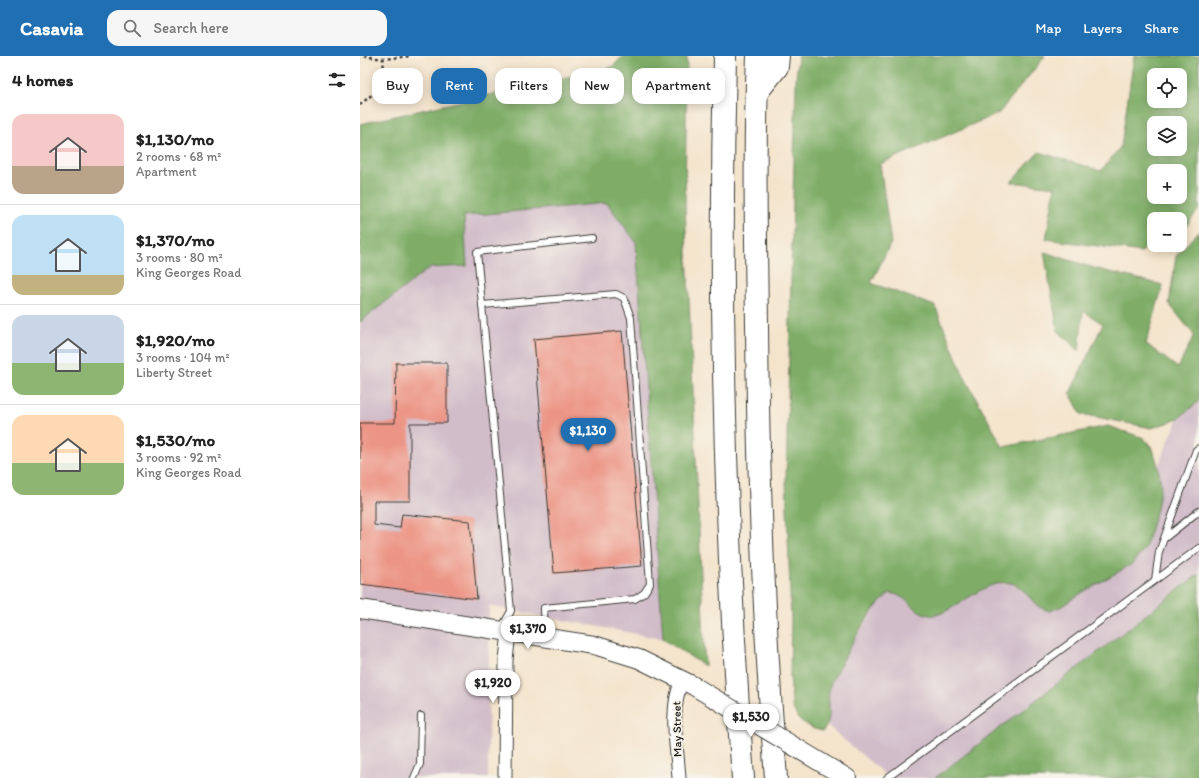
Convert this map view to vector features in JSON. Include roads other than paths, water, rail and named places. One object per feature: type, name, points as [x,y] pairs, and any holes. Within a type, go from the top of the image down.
[{"type":"highway","points":[[725,56],[722,266],[727,497],[735,672],[743,778]]},
{"type":"highway","points":[[758,56],[755,203],[758,416],[766,620],[776,778]]},
{"type":"highway","points":[[757,92],[777,67],[778,56]]},
{"type":"street","points":[[360,609],[378,613],[594,645],[624,654],[687,683],[847,778]]},
{"type":"street","points":[[504,632],[506,660],[505,778]]},
{"type":"street","name":"May Street","points":[[679,778],[675,709],[678,690],[687,683]]},
{"type":"lane","points":[[504,632],[511,611],[477,252],[592,238]]},
{"type":"lane","points":[[482,305],[616,294],[624,298],[631,318],[650,584],[644,593],[635,599],[544,608],[545,637]]},
{"type":"lane","points":[[1155,580],[1159,552],[1196,450],[1199,448]]},
{"type":"lane","points":[[1165,538],[1199,511]]},
{"type":"lane","points":[[887,778],[1199,548]]},
{"type":"lane","points":[[414,778],[420,764],[421,716]]}]
